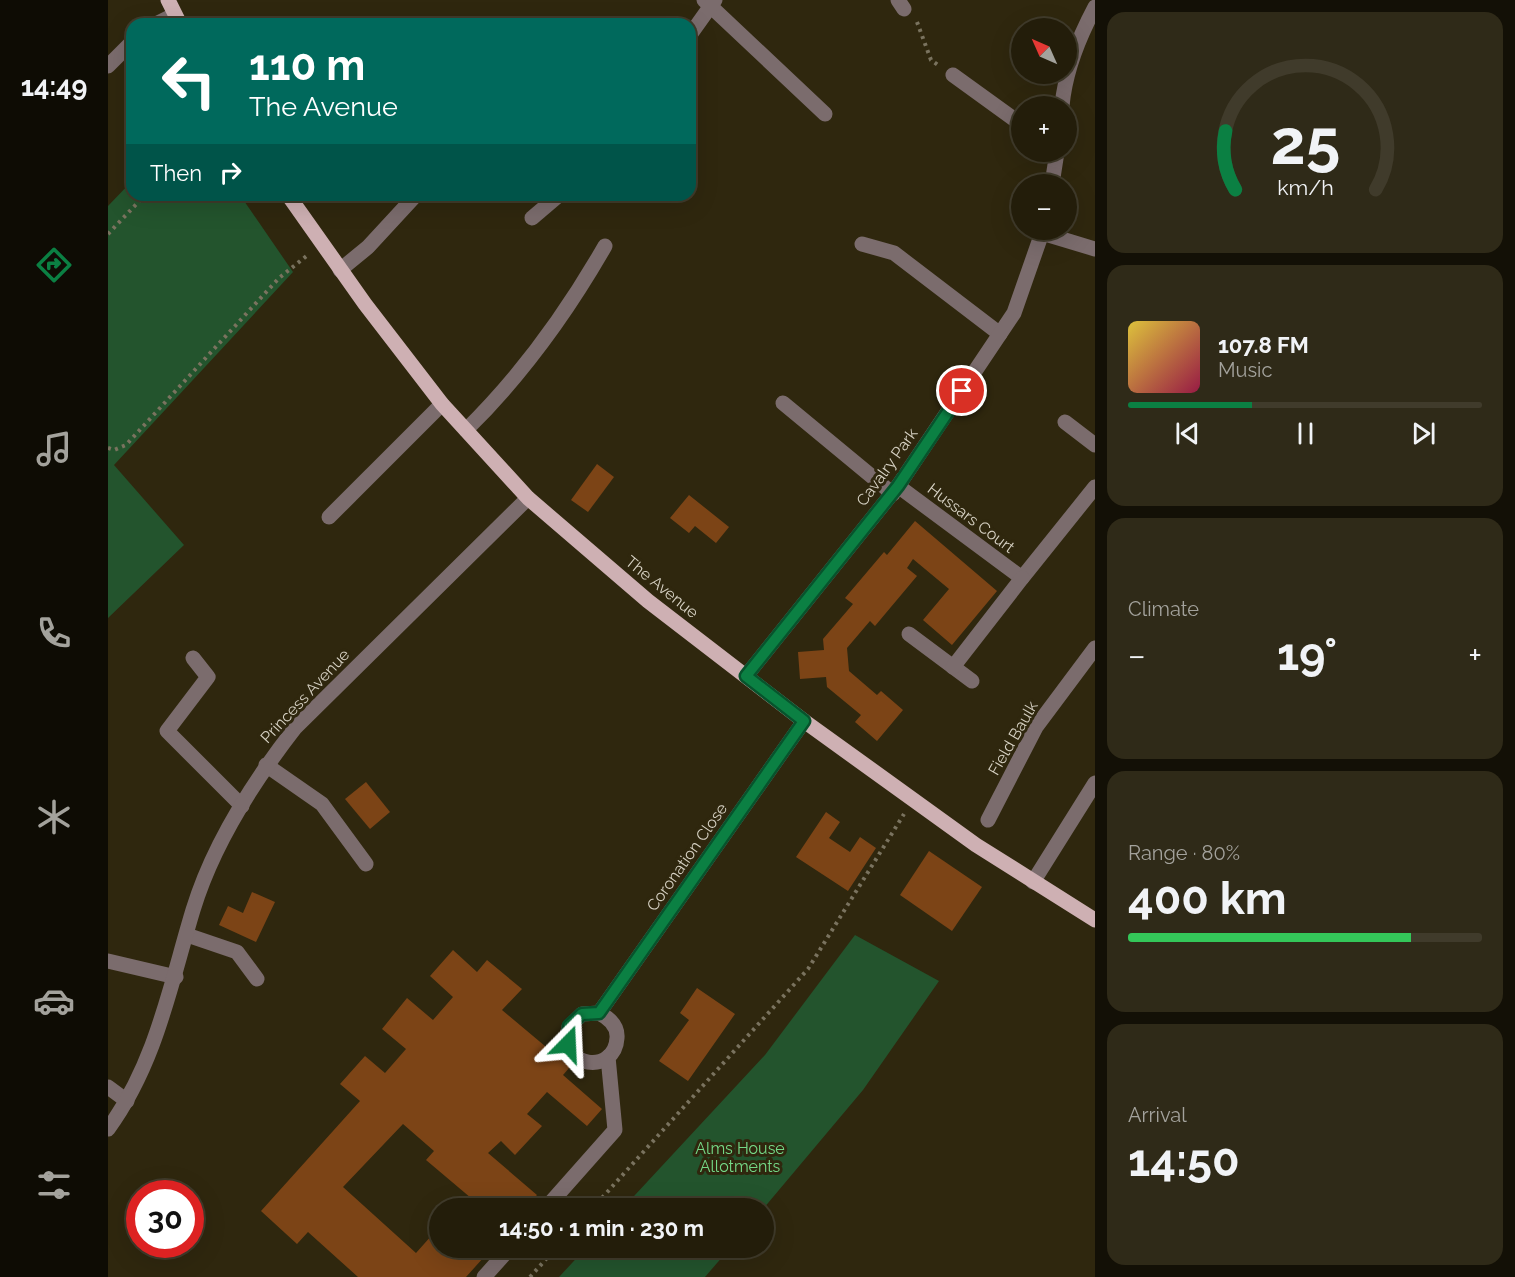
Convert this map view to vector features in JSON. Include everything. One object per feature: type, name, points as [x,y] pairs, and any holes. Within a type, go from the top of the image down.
[{"type":"main road","points":[[168,0],[176,18]]},
{"type":"main road","name":"The Avenue","points":[[292,201],[340,270],[442,405],[528,498],[648,601],[804,721],[912,800],[1033,882],[1095,920]]},
{"type":"street","points":[[696,25],[710,2],[825,114]]},
{"type":"street","points":[[1063,96],[1083,29],[1095,7]]},
{"type":"street","points":[[108,66],[126,48]]},
{"type":"street","points":[[953,75],[1011,117]]},
{"type":"street","points":[[340,270],[368,247],[410,201]]},
{"type":"street","points":[[532,218],[552,201]]},
{"type":"street","name":"Cavalry Park","points":[[746,676],[896,490],[1014,313],[1039,240]]},
{"type":"street","points":[[1068,240],[1095,249]]},
{"type":"street","points":[[862,244],[894,253],[1000,334]]},
{"type":"street","points":[[466,430],[503,393],[532,358],[573,302],[605,246]]},
{"type":"street","name":"Hussars Court","points":[[783,403],[896,490],[1022,578]]},
{"type":"street","points":[[329,517],[442,405]]},
{"type":"street","points":[[1065,422],[1095,445]]},
{"type":"street","points":[[953,667],[1095,487]]},
{"type":"street","name":"Princess Avenue","points":[[108,1129],[127,1101],[153,1047],[176,977],[193,908],[220,843],[266,765],[295,728],[528,498]]},
{"type":"street","points":[[909,634],[972,681]]},
{"type":"street","name":"Field Baulk","points":[[988,820],[1036,727],[1095,648]]},
{"type":"street","points":[[193,658],[208,677],[167,731],[242,806]]},
{"type":"street","name":"Coronation Close","points":[[599,1013],[804,721]]},
{"type":"street","points":[[266,765],[322,804],[366,864]]},
{"type":"street","points":[[1033,882],[1095,783]]},
{"type":"street","points":[[187,935],[237,952],[257,979]]},
{"type":"street","points":[[108,961],[176,977]]},
{"type":"street","points":[[591,1012],[599,1013],[607,1017],[617,1034],[614,1051],[608,1057],[593,1063],[584,1061],[571,1052],[568,1044],[569,1026],[575,1019],[591,1012]]},
{"type":"street","points":[[555,1198],[615,1131],[608,1057]]},
{"type":"street","points":[[108,1087],[127,1101]]},
{"type":"street","points":[[484,1277],[501,1258]]},
{"type":"path","points":[[901,5],[907,7],[915,16],[931,60],[953,75]]},
{"type":"path","points":[[108,234],[139,201]]},
{"type":"path","points":[[108,448],[114,450],[126,444],[279,278],[321,244]]},
{"type":"path","points":[[602,1198],[808,969],[912,800]]},
{"type":"path","points":[[530,1277],[547,1258]]},
{"type":"green space","points":[[126,187],[126,201],[244,201],[293,272],[114,465],[184,545],[108,618],[108,206]]},
{"type":"green space","name":"Alms House Allotments","points":[[855,935],[939,981],[863,1090],[772,1198],[632,1198],[765,1055]]},
{"type":"green space","points":[[577,1258],[721,1258],[705,1277],[559,1277]]},
{"type":"building","points":[[597,464],[614,477],[588,512],[571,500]]},
{"type":"building","points":[[689,495],[729,527],[716,543],[695,526],[689,533],[670,518]]},
{"type":"building","points":[[915,521],[997,591],[952,645],[923,620],[949,589],[913,559],[907,568],[917,576],[875,626],[870,621],[847,648],[849,671],[877,695],[881,691],[903,710],[877,741],[855,722],[861,715],[827,687],[826,677],[800,679],[798,652],[824,650],[823,639],[853,604],[845,598],[884,552],[887,555]]},
{"type":"building","points":[[366,782],[390,812],[370,829],[345,799]]},
{"type":"building","points":[[826,812],[840,822],[829,838],[850,852],[860,837],[876,848],[848,891],[796,857]]},
{"type":"building","points":[[929,851],[982,887],[952,931],[900,895]]},
{"type":"building","points":[[252,892],[275,902],[256,942],[219,925],[228,906],[243,913]]},
{"type":"building","points":[[453,950],[477,972],[487,960],[522,989],[502,1010],[570,1067],[563,1075],[602,1109],[587,1126],[547,1092],[527,1114],[542,1126],[515,1155],[501,1141],[488,1153],[537,1195],[534,1198],[471,1198],[426,1160],[434,1151],[403,1124],[343,1187],[416,1253],[429,1238],[429,1258],[483,1258],[466,1277],[358,1277],[308,1232],[297,1244],[261,1211],[360,1101],[340,1084],[365,1056],[385,1073],[406,1049],[382,1029],[407,998],[433,1020],[453,997],[430,976]]},
{"type":"building","points":[[697,988],[735,1014],[688,1081],[659,1061],[689,1020],[680,1013]]},
{"type":"route","points":[[568,1044],[569,1026],[582,1014],[599,1013],[804,721],[746,676],[898,486],[962,391]]}]
